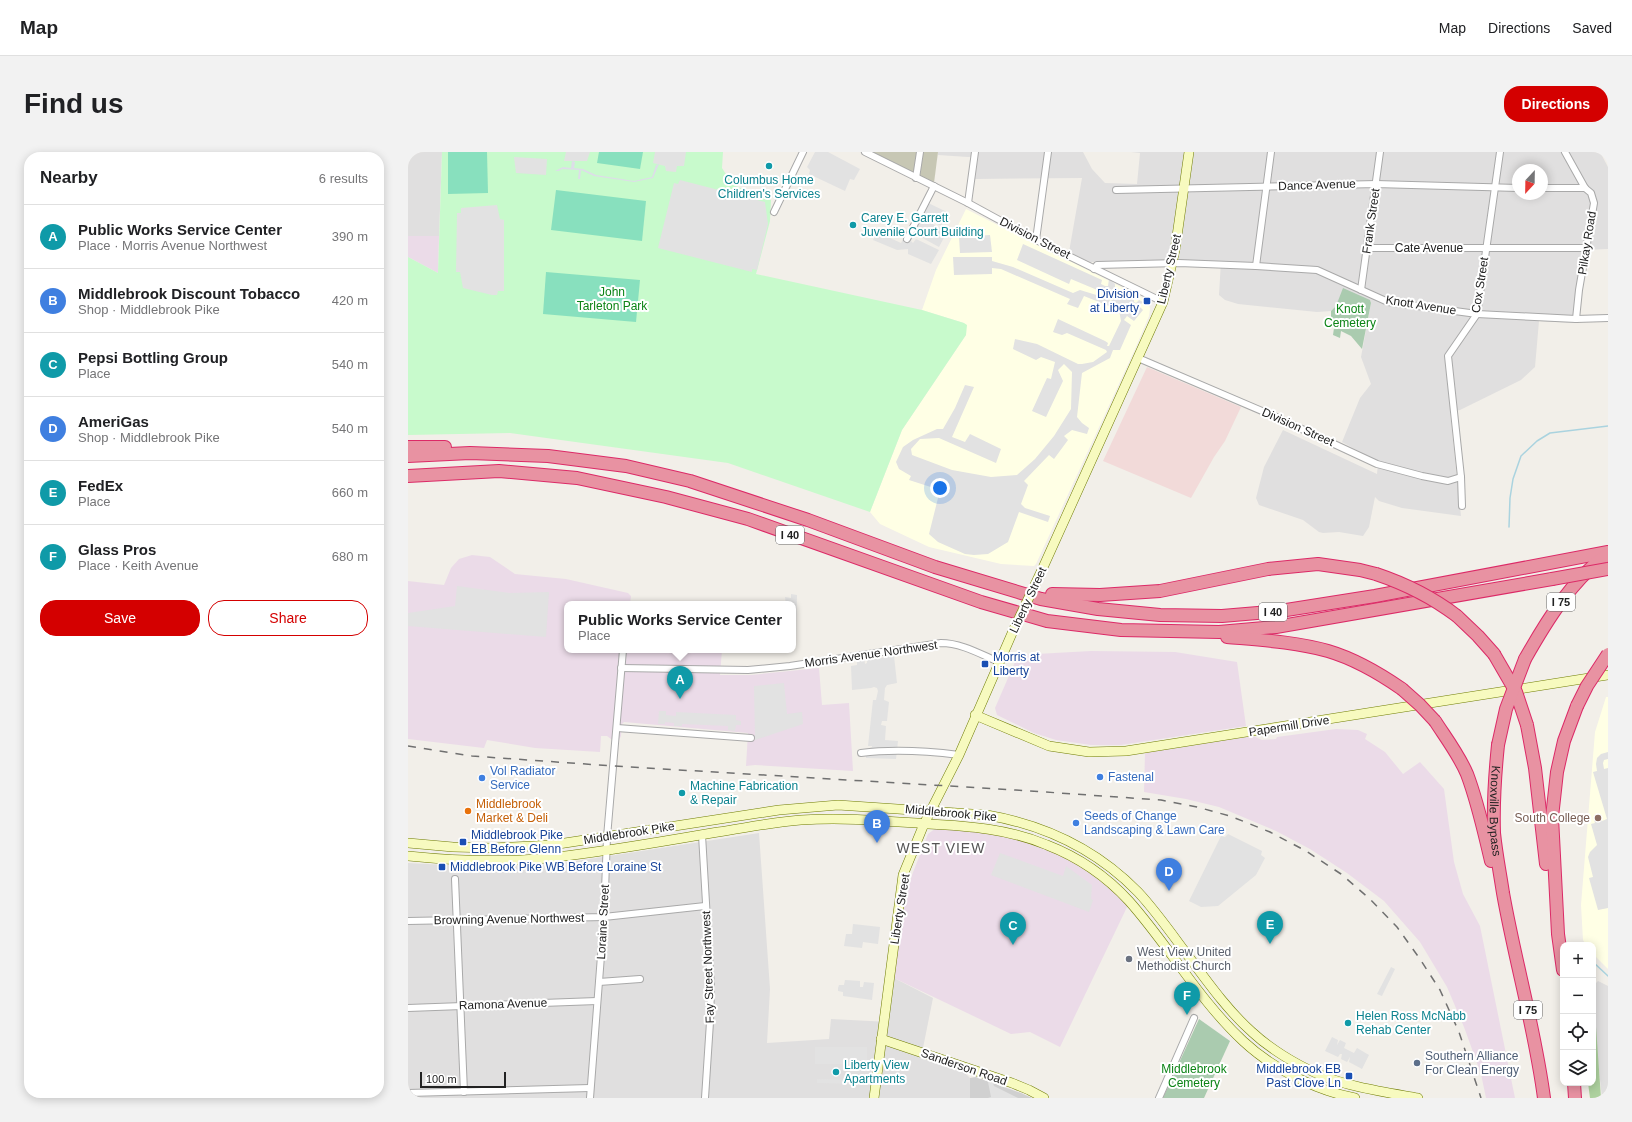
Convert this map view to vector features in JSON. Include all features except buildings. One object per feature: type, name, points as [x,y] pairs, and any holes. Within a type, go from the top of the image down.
[{"type":"highway","points":[[408,446],[479,448],[548,456]]},
{"type":"highway","name":"I 40","points":[[408,456],[470,453],[548,456],[626,466],[690,481],[982,581],[1042,599],[1098,609],[1160,615],[1222,616],[1280,611],[1376,596],[1608,553]]},
{"type":"highway","name":"I 40","points":[[408,476],[499,471],[577,478],[666,497],[748,520],[981,602],[1047,621],[1121,630],[1219,632],[1276,627],[1608,569]]},
{"type":"highway","name":"Knoxville Bypass","points":[[1544,1098],[1536,1046],[1508,922],[1494,833],[1494,797],[1498,745],[1506,709],[1525,659],[1541,631],[1564,598],[1597,562],[1608,553]]},
{"type":"highway","points":[[982,581],[1057,595],[1100,595],[1160,591],[1268,569],[1318,564],[1376,574],[1406,585],[1422,593],[1457,616],[1478,636],[1494,654],[1516,692],[1527,725],[1535,768],[1552,909],[1558,934]]},
{"type":"highway","points":[[1164,631],[1293,644],[1328,651],[1359,663],[1380,674],[1420,704],[1435,721],[1450,743],[1466,773],[1479,811],[1495,880],[1508,922]]},
{"type":"highway","points":[[1560,948],[1552,831],[1554,793],[1564,740],[1577,706],[1586,686],[1608,654]]},
{"type":"highway","points":[[1574,1086],[1575,1098]]},
{"type":"main road","name":"Liberty Street","points":[[874,1098],[903,875],[924,824],[959,755],[1013,630],[1041,572],[1163,302],[1172,263],[1189,152]]},
{"type":"main road","name":"Papermill Drive","points":[[975,715],[1049,746],[1089,752],[1126,751],[1608,675]]},
{"type":"main road","name":"Middlebrook Pike","points":[[408,843],[454,847],[518,847],[552,845],[800,807],[838,805],[985,815],[1012,820],[1055,835],[1088,852],[1112,868],[1138,892],[1203,975],[1252,1032],[1286,1057],[1316,1073],[1350,1084],[1405,1097],[1418,1098]]},
{"type":"main road","name":"Middlebrook Pike","points":[[408,856],[453,860],[519,860],[554,858],[800,820],[846,819],[924,824],[994,829],[1019,835],[1048,845],[1086,865],[1108,881],[1129,901],[1221,1018],[1244,1042],[1284,1070],[1311,1084],[1355,1098]]},
{"type":"main road","points":[[453,860],[454,847]]},
{"type":"main road","name":"Sanderson Road","points":[[881,1039],[1029,1090],[1044,1098]]},
{"type":"street","points":[[774,212],[803,152]]},
{"type":"street","name":"Division Street","points":[[865,152],[878,155],[916,178],[968,203],[1036,240],[1095,267],[1163,302]]},
{"type":"street","points":[[916,178],[920,152]]},
{"type":"street","points":[[968,203],[975,152]]},
{"type":"street","points":[[1036,240],[1048,152]]},
{"type":"street","points":[[1256,266],[1265,187],[1271,152]]},
{"type":"street","name":"Frank Street","points":[[1361,290],[1380,152]]},
{"type":"street","name":"Cox Street","points":[[1462,506],[1461,477],[1448,356],[1477,314],[1485,248],[1500,152]]},
{"type":"street","name":"Pilkay Road","points":[[1565,152],[1584,188],[1590,193],[1594,203],[1576,319]]},
{"type":"street","name":"Dance Avenue","points":[[1116,190],[1376,184],[1512,188]]},
{"type":"street","points":[[907,239],[934,186]]},
{"type":"street","points":[[1548,188],[1584,188]]},
{"type":"street","name":"Cate Avenue","points":[[1367,248],[1587,248]]},
{"type":"street","name":"Knott Avenue","points":[[1095,267],[1172,263],[1317,270],[1388,302],[1477,314],[1576,319],[1608,318]]},
{"type":"street","name":"Division Street","points":[[1138,358],[1283,420],[1377,464],[1448,481],[1461,477]]},
{"type":"street","name":"Morris Avenue Northwest","points":[[621,668],[748,670],[790,666],[950,643],[999,662]]},
{"type":"street","name":"Loraine Street","points":[[590,1098],[604,917],[606,850],[622,653]]},
{"type":"street","points":[[616,728],[751,738]]},
{"type":"street","points":[[860,752],[901,751],[959,755]]},
{"type":"street","name":"Fay Street Northwest","points":[[702,835],[711,988],[705,1098]]},
{"type":"street","points":[[455,879],[464,1092]]},
{"type":"street","name":"Browning Avenue Northwest","points":[[408,921],[604,917],[705,906]]},
{"type":"street","points":[[599,982],[640,979]]},
{"type":"street","name":"Ramona Avenue","points":[[408,1008],[597,1001]]},
{"type":"street","points":[[1159,1098],[1194,1018]]},
{"type":"street","points":[[408,1093],[590,1088]]},
{"type":"shaded area","points":[[408,152],[442,152],[439,236],[408,236]]},
{"type":"shaded area","points":[[566,152],[590,152],[587,161],[564,161]]},
{"type":"shaded area","points":[[655,152],[686,152],[684,166],[677,166],[676,172],[666,171],[665,166],[653,163]]},
{"type":"shaded area","points":[[815,152],[828,152],[860,169],[854,180],[850,179],[845,191],[809,174],[810,170],[807,167]]},
{"type":"shaded area","points":[[872,152],[938,152],[934,183]]},
{"type":"shaded area","points":[[938,152],[1083,152],[1092,169],[1105,183],[1137,184],[1140,153],[1131,152],[1600,152],[1608,167],[1608,249],[1584,250],[1574,323],[1539,321],[1535,367],[1521,380],[1460,410],[1450,412],[1461,516],[1402,508],[1379,501],[1375,497],[1369,527],[1363,536],[1339,532],[1323,533],[1319,532],[1303,520],[1259,505],[1256,498],[1264,467],[1283,430],[1377,474],[1378,462],[1342,442],[1360,398],[1371,384],[1361,357],[1371,303],[1370,300],[1336,306],[1331,311],[1317,312],[1238,304],[1225,300],[1219,295],[1221,261],[1181,261],[1177,258],[1170,261],[1090,262],[1069,252],[1082,178],[975,179],[978,156],[968,157],[938,155]]},
{"type":"shaded area","points":[[514,157],[547,159],[546,175],[516,173]]},
{"type":"shaded area","points":[[572,161],[575,162],[574,168],[583,169],[596,175],[634,181],[652,177],[656,165],[659,164],[653,178],[634,182],[594,176],[581,170],[580,179],[578,179],[579,170],[562,169],[555,171],[563,167],[571,168]]},
{"type":"shaded area","points":[[680,180],[765,202],[768,224],[757,270],[752,269],[752,272],[658,248],[674,183],[678,184]]},
{"type":"shaded area","points":[[924,201],[947,212],[941,226],[926,218],[925,212],[922,220],[924,219],[947,232],[939,247],[917,235],[916,230],[911,241],[913,243],[916,239],[939,250],[931,264],[908,254],[908,249],[897,250],[873,240],[877,232],[901,243]]},
{"type":"shaded area","points":[[497,205],[500,219],[504,220],[504,291],[498,291],[497,295],[492,295],[463,288],[460,272],[456,272],[457,213],[461,213],[461,208]]},
{"type":"shaded area","points":[[966,209],[1143,298],[1149,304],[1150,309],[1149,316],[1135,349],[1034,566],[1001,564],[929,547],[880,524],[870,512],[902,430],[966,335],[964,323],[922,310],[936,270]]},
{"type":"shaded area","points":[[990,235],[992,252],[960,253],[959,237]]},
{"type":"shaded area","points":[[408,236],[439,236],[438,273],[408,257]]},
{"type":"shaded area","points":[[1023,244],[1102,280],[1101,284],[1105,286],[1108,286],[1109,279],[1115,284],[1115,295],[1117,288],[1134,297],[1134,302],[1136,303],[1139,300],[1143,302],[1139,306],[1143,310],[1134,321],[1127,316],[1124,320],[1131,325],[1120,350],[1113,350],[1110,358],[1082,373],[1077,417],[1089,428],[1087,434],[1072,430],[1064,436],[1068,440],[1054,459],[1049,455],[1024,481],[1028,485],[1021,504],[1025,508],[1050,516],[1048,522],[1019,512],[1008,542],[988,554],[965,554],[938,542],[929,534],[940,490],[909,480],[911,476],[899,469],[896,462],[903,447],[913,440],[937,429],[943,429],[955,408],[965,385],[974,387],[952,437],[965,442],[970,434],[1001,449],[996,463],[939,438],[920,439],[911,449],[912,455],[952,470],[991,477],[1017,475],[1035,459],[1054,436],[1071,409],[1072,372],[1064,364],[1058,370],[1063,381],[1046,417],[1032,411],[1047,378],[1051,379],[1055,362],[1041,357],[1036,360],[1013,349],[1015,339],[1037,344],[1078,364],[1082,364],[1093,362],[1107,352],[1106,350],[1067,333],[1062,335],[1053,332],[1058,319],[1105,341],[1108,343],[1107,346],[1109,346],[1121,321],[1119,310],[1084,296],[1078,308],[1067,304],[1070,299],[1001,269],[992,268],[992,274],[954,275],[953,257],[992,257],[992,261],[1013,267],[1073,293],[1080,290],[1103,297],[1102,292],[1071,279],[1069,284],[1017,260]],"holes":[[[1109,296],[1115,297],[1111,301],[1125,308],[1131,305],[1125,313],[1119,307],[1110,302]]]},
{"type":"shaded area","points":[[1147,367],[1241,407],[1225,441],[1214,457],[1191,498],[1103,461]]},
{"type":"shaded area","points":[[472,555],[490,557],[515,574],[566,579],[628,593],[631,596],[630,601],[564,601],[564,653],[722,653],[720,675],[751,675],[819,668],[822,705],[849,703],[853,771],[755,765],[746,766],[748,733],[624,722],[622,724],[621,736],[619,740],[611,739],[607,736],[601,736],[600,752],[535,748],[487,740],[484,748],[408,739],[408,581],[444,585],[451,568],[459,559]]},
{"type":"shaded area","points":[[457,586],[510,593],[549,592],[546,637],[408,626],[408,613],[455,606]]},
{"type":"shaded area","points":[[791,594],[797,595],[796,646],[796,601],[786,601],[785,597],[791,598]]},
{"type":"shaded area","points":[[1091,651],[1175,652],[1237,662],[1246,726],[1121,745],[1091,745],[1056,740],[1034,733],[997,715],[995,708],[1018,655]]},
{"type":"shaded area","points":[[894,656],[897,683],[887,685],[885,688],[884,700],[889,702],[887,721],[882,721],[881,725],[886,726],[885,740],[898,741],[896,759],[866,758],[866,749],[872,747],[868,746],[873,700],[876,700],[878,691],[877,688],[874,687],[852,690],[851,666],[857,665],[857,659],[864,658],[865,664],[867,663],[867,660]]},
{"type":"shaded area","points":[[784,683],[787,714],[802,712],[803,724],[755,740],[754,686]]},
{"type":"shaded area","name":"South College","points":[[1606,697],[1608,697],[1608,969],[1596,957],[1596,942],[1584,942],[1583,940],[1581,905],[1595,732]]},
{"type":"shaded area","points":[[659,711],[666,711],[666,715],[676,716],[676,712],[736,715],[736,720],[741,721],[741,725],[736,725],[735,731],[728,730],[728,726],[682,724],[682,726],[674,726],[674,723],[665,722],[665,724],[658,724]]},
{"type":"shaded area","points":[[1336,729],[1358,730],[1367,734],[1365,739],[1385,752],[1403,774],[1420,762],[1444,789],[1454,862],[1463,894],[1480,926],[1515,1098],[1486,1098],[1481,1074],[1464,1027],[1447,987],[1420,942],[1384,901],[1347,873],[1310,849],[1276,831],[1219,807],[1186,799],[1144,792],[1145,753],[1253,736],[1262,740],[1276,739],[1277,737]]},
{"type":"shaded area","points":[[1608,752],[1608,759],[1604,760],[1603,763],[1604,769],[1608,768],[1608,908],[1598,910],[1589,878],[1593,877],[1588,857],[1590,852],[1597,845],[1591,824],[1595,823],[1594,820],[1601,818],[1602,821],[1607,819],[1593,772],[1597,771],[1597,758],[1601,754]]},
{"type":"shaded area","points":[[936,828],[1002,834],[1047,848],[1098,878],[1128,905],[1060,1047],[1030,1032],[1011,1034],[894,978],[903,909],[912,875],[928,834]]},
{"type":"shaded area","points":[[759,833],[770,989],[767,1043],[829,1039],[831,1019],[889,1022],[894,978],[933,998],[921,1058],[965,1073],[970,1078],[970,1098],[408,1098],[408,863],[466,866],[525,866],[570,862]]},
{"type":"shaded area","points":[[1228,834],[1262,851],[1261,855],[1265,858],[1256,875],[1218,906],[1201,907],[1189,901],[1221,836],[1225,837]]},
{"type":"shaded area","points":[[1000,853],[1063,876],[1066,866],[1092,885],[1091,899],[1093,900],[1089,912],[991,875]]},
{"type":"shaded area","points":[[853,924],[880,927],[878,944],[863,942],[862,948],[844,946],[846,934],[852,934]]},
{"type":"shaded area","points":[[1391,967],[1395,969],[1382,996],[1377,994]]},
{"type":"shaded area","points":[[845,980],[860,981],[860,987],[863,987],[864,982],[874,983],[872,1000],[843,996],[843,992],[838,991],[838,988],[839,985],[844,985]]},
{"type":"shaded area","points":[[1598,981],[1608,986],[1608,1098],[1602,1098],[1596,1041],[1596,983]]},
{"type":"shaded area","points":[[1332,1037],[1338,1040],[1337,1045],[1340,1040],[1346,1043],[1344,1048],[1354,1053],[1357,1048],[1369,1055],[1362,1069],[1349,1062],[1350,1057],[1347,1062],[1341,1059],[1342,1054],[1338,1057],[1325,1051]]},
{"type":"shaded area","points":[[815,1047],[867,1047],[867,1064],[815,1064]]},
{"type":"shaded area","points":[[976,1077],[1032,1098],[970,1098],[970,1078]]},
{"type":"shaded area","points":[[817,1079],[867,1080],[866,1084],[817,1083]]},
{"type":"shaded area","points":[[988,1082],[993,1083],[994,1086],[1018,1098],[988,1098],[991,1097]]},
{"type":"green space","name":"John Tarleton Park","points":[[442,152],[723,152],[722,168],[733,185],[771,200],[770,221],[756,274],[922,310],[967,325],[966,335],[902,430],[870,512],[728,463],[510,433],[408,435],[408,257],[438,273]]},
{"type":"green space","points":[[448,152],[487,152],[488,193],[448,194]]},
{"type":"green space","points":[[599,152],[643,152],[640,169],[597,163]]},
{"type":"green space","points":[[556,190],[646,201],[642,241],[551,230]]},
{"type":"green space","points":[[546,272],[640,280],[636,322],[543,314]]},
{"type":"green space","name":"Knott Cemetery","points":[[1343,288],[1370,300],[1371,303],[1362,349],[1351,336],[1341,331],[1340,338],[1333,335],[1334,328],[1331,327],[1331,311],[1336,306]]},
{"type":"green space","name":"Middlebrook Cemetery","points":[[1199,1019],[1230,1041],[1204,1098],[1163,1098]]},
{"type":"green space","points":[[1596,1026],[1601,1098],[1590,1098],[1588,1086],[1596,1086]]},
{"type":"waterway","points":[[1606,152],[1608,157]]},
{"type":"waterway","points":[[1509,527],[1510,498],[1513,479],[1521,456],[1537,441],[1550,433],[1608,426]]},
{"type":"waterway","points":[[1596,965],[1608,976]]},
{"type":"railway","points":[[408,746],[472,756],[1161,800],[1197,807],[1230,816],[1270,832],[1306,851],[1341,874],[1370,899],[1397,927],[1440,990],[1459,1032],[1481,1098]]},
{"type":"place","name":"Columbus Home Children's Services","points":[[769,166]]},
{"type":"place","name":"Carey E. Garrett Juvenile Court Building","points":[[853,225]]},
{"type":"place","name":"Division at Liberty","points":[[1147,301]]},
{"type":"place","name":"Morris at Liberty","points":[[985,664]]},
{"type":"place","name":"Public Works Service Center","points":[[680,699]]},
{"type":"place","name":"Fastenal","points":[[1100,777]]},
{"type":"place","name":"Vol Radiator Service","points":[[482,778]]},
{"type":"place","name":"Machine Fabrication & Repair","points":[[682,793]]},
{"type":"place","name":"Middlebrook Market & Deli","points":[[468,811]]},
{"type":"place","name":"South College","points":[[1598,818]]},
{"type":"place","name":"Seeds of Change Landscaping & Lawn Care","points":[[1076,823]]},
{"type":"place","name":"Middlebrook Pike EB Before Glenn","points":[[463,842]]},
{"type":"place","name":"Middlebrook Discount Tobacco","points":[[877,843]]},
{"type":"place","name":"Middlebrook Pike WB Before Loraine St","points":[[442,867]]},
{"type":"place","name":"AmeriGas","points":[[1169,891]]},
{"type":"place","name":"FedEx","points":[[1270,944]]},
{"type":"place","name":"Pepsi Bottling Group","points":[[1013,945]]},
{"type":"place","name":"West View United Methodist Church","points":[[1129,959]]},
{"type":"place","name":"Glass Pros","points":[[1187,1015]]},
{"type":"place","name":"Helen Ross McNabb Rehab Center","points":[[1348,1023]]},
{"type":"place","name":"Southern Alliance For Clean Energy","points":[[1417,1063]]},
{"type":"place","name":"Liberty View Apartments","points":[[836,1072]]},
{"type":"place","name":"Middlebrook EB Past Clove Ln","points":[[1349,1076]]},
{"type":"district","name":"WEST VIEW","points":[[941,848]]}]
